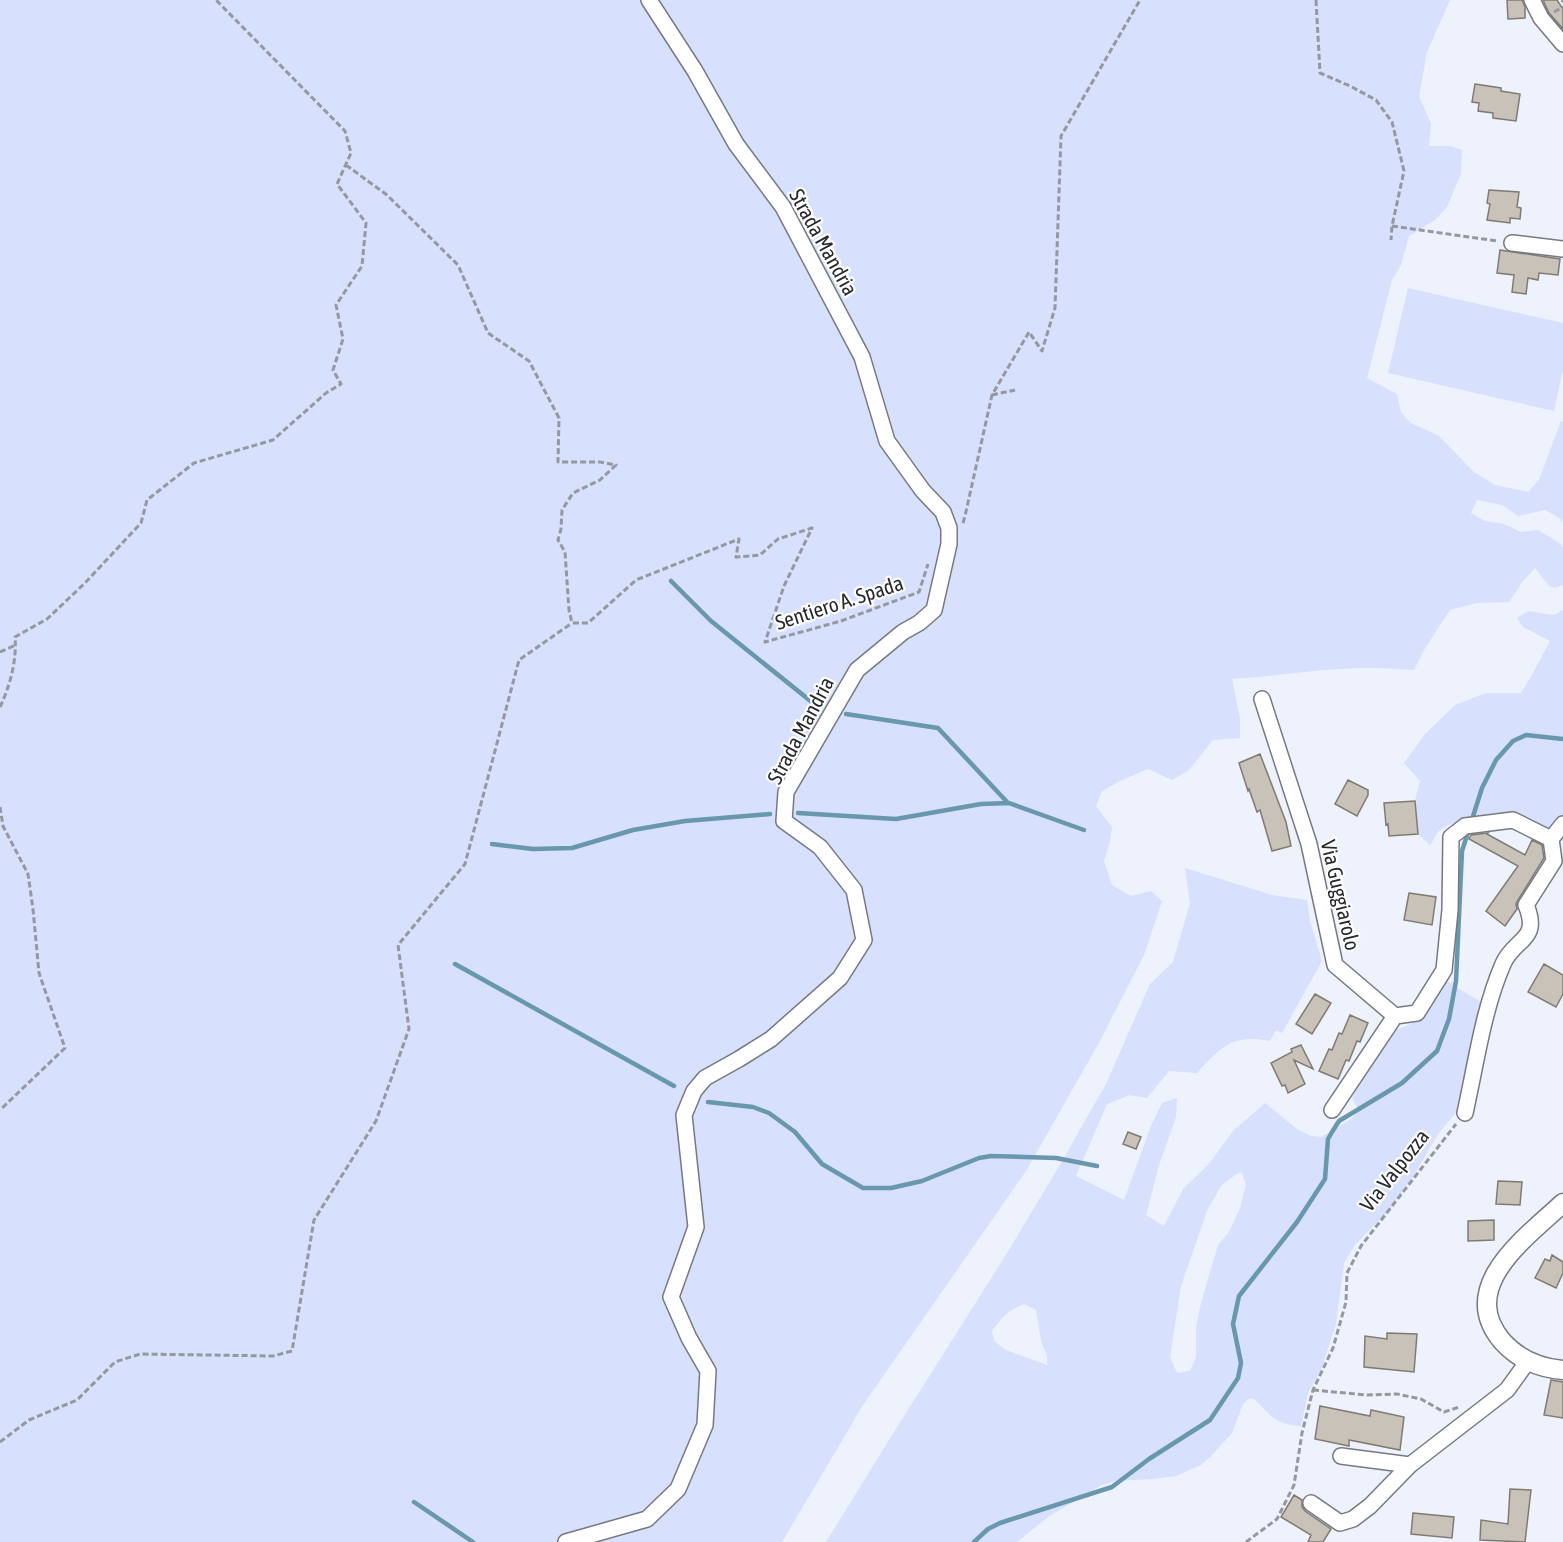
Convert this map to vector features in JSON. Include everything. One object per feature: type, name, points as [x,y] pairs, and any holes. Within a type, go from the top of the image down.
[{"type":"main road","points":[[1563,1203],[1499,1266],[1487,1296],[1492,1325],[1505,1344],[1518,1356],[1528,1361],[1551,1369],[1563,1370]]},
{"type":"street","name":"Strada Mandria","points":[[566,1542],[647,1519],[678,1489],[705,1425],[708,1371],[689,1338],[671,1297],[696,1227],[684,1114],[694,1090],[705,1078],[771,1039],[840,978],[864,940],[854,890],[820,847],[784,821],[786,792],[857,670],[934,610],[949,528],[943,512],[923,491],[887,441],[862,357],[783,207],[736,144],[695,71],[649,0]]},
{"type":"street","points":[[1532,0],[1541,18],[1563,44]]},
{"type":"street","points":[[1512,243],[1563,249]]},
{"type":"street","name":"Via Guggiarolo","points":[[1262,699],[1309,844],[1335,964],[1395,1016]]},
{"type":"street","points":[[1332,1110],[1395,1016],[1417,1013],[1444,970],[1450,910],[1451,837],[1465,826],[1513,820],[1551,839]]},
{"type":"street","points":[[1465,1113],[1493,989],[1505,960],[1530,933],[1531,917],[1526,905],[1554,861],[1551,839],[1563,824]]},
{"type":"street","points":[[1311,1503],[1340,1523],[1353,1519],[1370,1506],[1410,1465],[1508,1390],[1528,1361]]},
{"type":"street","points":[[1341,1456],[1410,1465]]},
{"type":"path","points":[[0,707],[8,689],[16,645],[15,637],[47,619],[85,583],[141,523],[147,500],[194,463],[273,440],[326,393],[341,384],[333,370],[343,339],[336,305],[362,266],[366,223],[337,184],[351,153],[345,131],[216,0]]},
{"type":"path","name":"Sentiero A. Spada","points":[[572,623],[588,623],[636,580],[740,539],[736,558],[760,555],[778,538],[812,528],[784,586],[765,642],[841,621],[919,592],[927,565],[937,552],[947,548],[956,539],[965,516],[992,395],[1029,332],[1042,351],[1055,308],[1061,136],[1140,0]]},
{"type":"path","points":[[1316,0],[1320,72],[1376,100],[1392,122],[1404,171],[1391,240]]},
{"type":"path","points":[[0,1442],[29,1420],[77,1400],[115,1362],[123,1359],[140,1354],[273,1356],[292,1351],[314,1220],[376,1122],[409,1029],[398,945],[465,864],[519,660],[572,623],[565,552],[558,540],[562,510],[573,493],[600,480],[616,465],[600,462],[558,462],[559,418],[529,361],[488,333],[458,265],[387,195],[346,165]]},
{"type":"path","points":[[1392,226],[1512,243]]},
{"type":"path","points":[[992,395],[1015,390]]},
{"type":"path","points":[[0,652],[16,645]]},
{"type":"path","points":[[0,807],[3,826],[28,874],[39,973],[65,1048],[0,1110]]},
{"type":"path","name":"Via Valpozza","points":[[1246,1542],[1277,1519],[1294,1485],[1302,1433],[1313,1390],[1334,1348],[1346,1302],[1347,1273],[1362,1246],[1465,1113]]},
{"type":"path","points":[[1313,1390],[1367,1395],[1397,1394],[1421,1400],[1444,1412],[1463,1406]]},
{"type":"shaded area","points":[[0,0],[1450,0],[1427,52],[1419,96],[1431,124],[1429,146],[1451,146],[1462,150],[1461,174],[1447,207],[1435,220],[1409,236],[1401,265],[1392,280],[1367,378],[1397,394],[1401,412],[1411,423],[1439,436],[1474,472],[1495,485],[1528,492],[1539,480],[1561,421],[1563,422],[1563,523],[1561,519],[1545,510],[1518,516],[1502,505],[1477,500],[1471,513],[1485,521],[1504,524],[1521,532],[1538,530],[1561,544],[1563,548],[1563,585],[1555,588],[1549,586],[1535,568],[1509,602],[1477,603],[1450,610],[1414,670],[1348,668],[1232,679],[1240,719],[1240,738],[1213,740],[1189,770],[1172,780],[1148,769],[1102,791],[1096,806],[1112,827],[1104,861],[1112,885],[1131,896],[1151,891],[1162,901],[1144,955],[1100,1041],[1026,1171],[863,1405],[782,1542],[0,1542]]},
{"type":"shaded area","points":[[1408,288],[1563,323],[1563,370],[1554,411],[1388,373]]},
{"type":"shaded area","points":[[1563,610],[1563,820],[1548,828],[1542,828],[1513,814],[1487,815],[1447,826],[1439,831],[1430,845],[1418,834],[1415,801],[1420,781],[1404,763],[1426,733],[1455,705],[1486,693],[1521,693],[1550,641],[1523,627],[1517,618],[1528,611],[1554,615]]},
{"type":"shaded area","points":[[1185,868],[1272,895],[1307,900],[1310,921],[1322,961],[1282,1033],[1276,1030],[1270,1041],[1246,1039],[1237,1041],[1213,1056],[1197,1073],[1169,1071],[1147,1098],[1130,1095],[1107,1104],[1076,1176],[1124,1200],[1151,1126],[1162,1103],[1177,1098],[1176,1117],[1159,1165],[1146,1215],[1164,1226],[1183,1189],[1208,1165],[1233,1131],[1265,1103],[1297,1129],[1311,1136],[1321,1137],[1350,1120],[1359,1111],[1352,1098],[1365,1073],[1395,1030],[1414,1022],[1427,1011],[1445,979],[1485,1004],[1464,1103],[1438,1134],[1416,1172],[1390,1209],[1355,1245],[1344,1263],[1336,1324],[1321,1370],[1308,1393],[1301,1426],[1286,1424],[1278,1420],[1252,1398],[1248,1399],[1243,1404],[1232,1433],[1201,1465],[1176,1476],[1116,1481],[1102,1485],[1048,1517],[1017,1542],[826,1542],[1061,1163],[1106,1084],[1150,984],[1173,962],[1190,903]],"holes":[[[1242,1172],[1246,1185],[1240,1208],[1229,1232],[1218,1245],[1201,1303],[1196,1327],[1196,1357],[1190,1371],[1177,1373],[1170,1357],[1181,1286],[1207,1211],[1221,1186]],[[1024,1304],[1036,1310],[1047,1365],[1006,1350],[994,1341],[992,1331],[999,1322],[1009,1312]]]},
{"type":"building","points":[[1507,0],[1522,0],[1525,7],[1525,18],[1508,19]]},
{"type":"building","points":[[1543,0],[1557,0],[1563,9],[1563,29],[1549,13]]},
{"type":"building","points":[[1475,84],[1520,94],[1516,121],[1493,118],[1493,113],[1478,111],[1479,103],[1472,102]]},
{"type":"building","points":[[1489,190],[1519,192],[1517,207],[1521,208],[1520,219],[1510,218],[1510,223],[1487,220],[1490,204],[1487,203]]},
{"type":"building","points":[[1500,250],[1560,259],[1558,275],[1539,273],[1538,280],[1528,278],[1526,294],[1512,292],[1514,275],[1497,273]]},
{"type":"building","points":[[1260,754],[1286,822],[1291,846],[1272,851],[1260,810],[1257,812],[1239,763]]},
{"type":"building","points":[[1348,780],[1368,790],[1368,795],[1357,816],[1335,804]]},
{"type":"building","points":[[1415,801],[1418,834],[1389,836],[1384,803]]},
{"type":"building","points":[[1488,833],[1525,855],[1532,840],[1542,845],[1544,858],[1518,900],[1517,909],[1505,926],[1486,911],[1518,866],[1469,839],[1471,835]]},
{"type":"building","points":[[1409,893],[1436,897],[1432,925],[1404,920]]},
{"type":"building","points":[[1544,964],[1563,975],[1563,994],[1556,1007],[1528,992]]},
{"type":"building","points":[[1315,994],[1331,1003],[1312,1034],[1296,1024]]},
{"type":"building","points":[[1350,1015],[1368,1023],[1349,1061],[1346,1060],[1338,1079],[1319,1071],[1329,1049],[1332,1050],[1339,1033],[1342,1034]]},
{"type":"building","points":[[1301,1045],[1313,1069],[1294,1060],[1305,1084],[1288,1093],[1271,1063]]},
{"type":"building","points":[[1128,1132],[1141,1137],[1136,1149],[1123,1144]]},
{"type":"building","points":[[1498,1181],[1522,1182],[1520,1205],[1496,1204]]},
{"type":"building","points":[[1494,1220],[1494,1240],[1468,1241],[1468,1221]]},
{"type":"building","points":[[1552,1255],[1563,1262],[1563,1273],[1556,1288],[1535,1278],[1545,1259],[1550,1261]]},
{"type":"building","points":[[1387,1333],[1417,1334],[1414,1372],[1364,1367],[1365,1336],[1387,1339]]},
{"type":"building","points":[[1551,1380],[1563,1382],[1563,1418],[1544,1415]]},
{"type":"building","points":[[1320,1406],[1370,1416],[1371,1410],[1404,1417],[1400,1450],[1349,1440],[1349,1446],[1315,1439]]},
{"type":"building","points":[[1510,1489],[1531,1490],[1525,1542],[1480,1540],[1481,1520],[1508,1524]]},
{"type":"building","points":[[1294,1495],[1302,1500],[1302,1507],[1305,1511],[1331,1529],[1323,1542],[1308,1542],[1311,1535],[1281,1517]]},
{"type":"building","points":[[1413,1513],[1454,1517],[1452,1538],[1411,1534]]},
{"type":"waterway","points":[[671,581],[711,621],[818,707]]},
{"type":"waterway","points":[[846,714],[938,728],[1008,803]]},
{"type":"waterway","points":[[974,1542],[988,1529],[1000,1523],[1112,1487],[1149,1459],[1210,1420],[1238,1378],[1241,1363],[1233,1324],[1239,1296],[1297,1222],[1325,1179],[1328,1139],[1332,1132],[1339,1121],[1402,1083],[1437,1051],[1449,1019],[1456,981],[1462,851],[1482,788],[1496,760],[1513,741],[1526,735],[1563,739]]},
{"type":"waterway","points":[[798,813],[896,819],[981,804],[1009,803],[1084,830]]},
{"type":"waterway","points":[[492,844],[533,849],[572,848],[633,830],[685,821],[770,814]]},
{"type":"waterway","points":[[455,964],[674,1086]]},
{"type":"waterway","points":[[708,1102],[753,1107],[769,1113],[795,1132],[822,1164],[863,1188],[891,1188],[922,1181],[979,1158],[991,1156],[1056,1158],[1097,1166]]},
{"type":"waterway","points":[[414,1502],[473,1542]]}]
